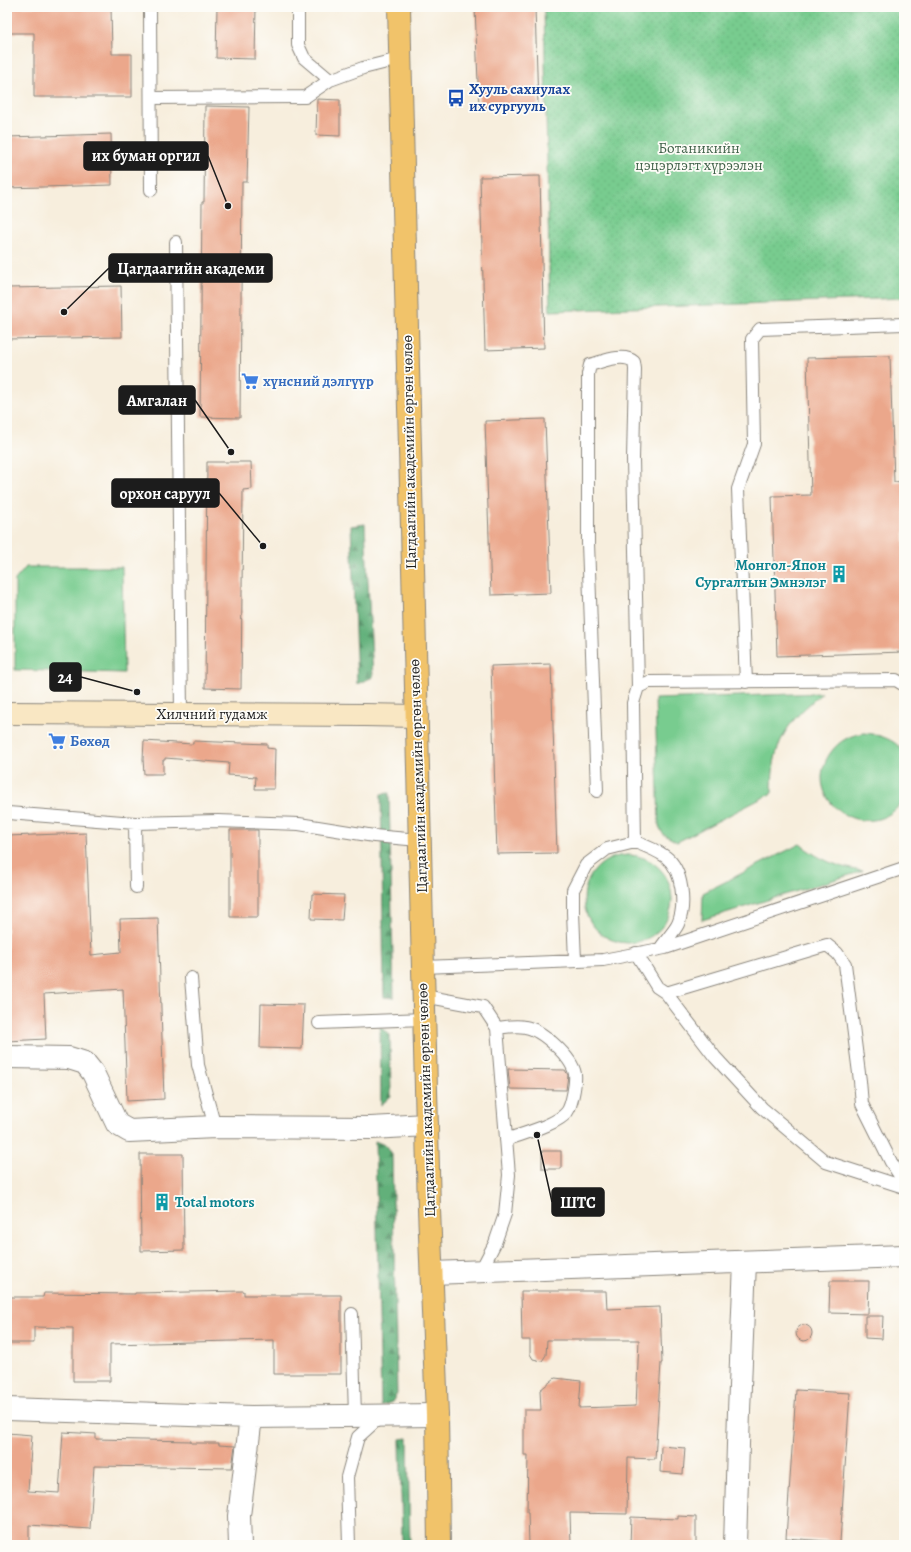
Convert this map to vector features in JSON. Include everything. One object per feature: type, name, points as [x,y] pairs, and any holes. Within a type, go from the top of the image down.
[{"type":"highway","name":"Цагдаагийн академийн өргөн чөлөө","points":[[399,7],[399,59],[419,840],[439,1545]]},
{"type":"main road","name":"Хилчний гудамж","points":[[7,713],[417,716]]},
{"type":"street","points":[[7,1057],[69,1058],[85,1063],[93,1073],[117,1124],[129,1131],[215,1127],[371,1128],[427,1125]]},
{"type":"street","points":[[432,1273],[904,1256]]},
{"type":"street","points":[[735,1545],[745,1262]]},
{"type":"street","points":[[7,1409],[251,1417],[436,1415]]},
{"type":"street","points":[[240,1545],[239,1516],[251,1417]]},
{"type":"lane","points":[[150,7],[151,190]]},
{"type":"lane","points":[[298,7],[298,45],[304,58],[330,80]]},
{"type":"lane","points":[[151,98],[305,96],[330,80],[363,68],[399,59]]},
{"type":"lane","points":[[176,242],[181,714]]},
{"type":"lane","points":[[746,682],[738,489],[754,444],[752,339],[760,329],[904,324]]},
{"type":"lane","points":[[597,791],[588,543],[588,374],[590,365],[610,359],[628,358],[634,362],[635,369],[633,459],[638,687],[632,703],[635,842]]},
{"type":"lane","points":[[638,687],[649,682],[901,681]]},
{"type":"lane","points":[[8,813],[135,823],[218,822],[299,824],[374,836],[419,840]]},
{"type":"lane","points":[[135,823],[136,887]]},
{"type":"lane","points":[[575,961],[573,890],[586,865],[606,849],[635,842],[652,849],[667,858],[678,876],[683,896],[678,924],[660,949]]},
{"type":"lane","points":[[423,967],[603,960],[660,949],[904,868]]},
{"type":"lane","points":[[666,993],[827,944],[837,953],[845,964],[862,1104],[891,1162],[904,1182]]},
{"type":"lane","points":[[636,953],[657,987],[666,993],[715,1057],[762,1108],[826,1162],[904,1187]]},
{"type":"lane","points":[[191,978],[198,1065],[215,1127]]},
{"type":"lane","points":[[424,996],[483,1007],[497,1028],[509,1175],[505,1214],[496,1243],[480,1272]]},
{"type":"lane","points":[[319,1022],[424,1019]]},
{"type":"lane","points":[[497,1028],[526,1027],[545,1036],[568,1060],[575,1074],[572,1102],[566,1113],[556,1122],[506,1140]]},
{"type":"lane","points":[[352,1314],[355,1416]]},
{"type":"lane","points":[[349,1545],[347,1477],[358,1437],[381,1416]]},
{"type":"green space","name":"Ботаникийн цэцэрлэгт хүрээлэн","points":[[544,7],[904,7],[904,298],[550,311]]},
{"type":"green space","points":[[365,524],[373,677],[357,684],[351,526]]},
{"type":"green space","points":[[26,567],[122,567],[124,673],[15,670],[15,580]]},
{"type":"green space","points":[[822,693],[799,715],[783,736],[775,761],[772,793],[677,842],[663,834],[659,826],[655,699]]},
{"type":"green space","points":[[864,733],[881,736],[898,745],[902,750],[905,759],[904,800],[889,814],[873,820],[856,819],[841,812],[830,801],[823,786],[823,770],[831,752],[845,739]]},
{"type":"green space","points":[[389,793],[394,998],[384,997],[381,794]]},
{"type":"green space","points":[[800,844],[829,862],[846,868],[863,871],[702,920],[703,893]]},
{"type":"green space","points":[[628,855],[645,858],[653,862],[665,874],[669,882],[672,899],[669,916],[665,924],[653,936],[645,940],[628,943],[611,940],[603,936],[591,924],[587,916],[584,899],[587,882],[591,874],[603,862],[611,858]]},
{"type":"green space","points":[[380,1027],[390,1035],[391,1096],[381,1105]]},
{"type":"green space","points":[[375,1141],[387,1146],[392,1154],[397,1394],[392,1402],[381,1406]]},
{"type":"green space","points":[[408,1438],[410,1545],[402,1545],[400,1439]]},
{"type":"building","points":[[7,7],[111,7],[112,54],[132,54],[132,97],[34,97],[34,33],[7,33]]},
{"type":"building","points":[[217,7],[256,7],[255,59],[216,58]]},
{"type":"building","points":[[475,7],[535,7],[538,105],[479,107]]},
{"type":"building","points":[[317,99],[340,100],[340,136],[316,135]]},
{"type":"building","points":[[205,106],[249,107],[247,182],[242,182],[240,418],[200,417],[202,202],[204,202]]},
{"type":"building","points":[[111,134],[112,185],[7,188],[7,137]]},
{"type":"building","points":[[540,176],[544,348],[485,350],[480,177]]},
{"type":"building","points":[[121,286],[122,337],[7,339],[7,288]]},
{"type":"building","name":"Монгол-Япон Сургалтын Эмнэлэг","points":[[890,356],[894,482],[904,481],[904,652],[777,656],[772,496],[811,495],[807,358]]},
{"type":"building","points":[[545,419],[551,593],[491,595],[485,421]]},
{"type":"building","points":[[207,462],[251,462],[252,489],[243,490],[241,689],[205,688]]},
{"type":"building","points":[[551,664],[557,853],[497,854],[491,666]]},
{"type":"building","points":[[144,741],[193,744],[193,741],[267,744],[267,748],[275,749],[274,789],[255,789],[256,777],[228,775],[229,763],[165,758],[165,760],[163,760],[163,774],[144,774]]},
{"type":"building","points":[[230,830],[258,830],[258,917],[230,917]]},
{"type":"building","points":[[86,833],[91,955],[121,952],[120,919],[158,918],[164,1099],[127,1101],[123,989],[44,994],[46,1039],[7,1041],[7,836]]},
{"type":"building","points":[[312,894],[344,895],[342,920],[311,919]]},
{"type":"building","points":[[261,1004],[304,1005],[302,1049],[260,1048]]},
{"type":"building","points":[[508,1069],[565,1070],[568,1075],[566,1090],[510,1089]]},
{"type":"building","points":[[542,1151],[561,1151],[561,1169],[542,1169]]},
{"type":"building","name":"Total motors","points":[[140,1154],[183,1154],[184,1250],[141,1251]]},
{"type":"building","points":[[830,1281],[869,1281],[868,1314],[829,1313]]},
{"type":"building","points":[[244,1291],[244,1295],[341,1295],[341,1374],[274,1374],[274,1340],[110,1344],[110,1381],[73,1381],[73,1328],[34,1327],[34,1343],[7,1343],[7,1297],[43,1297],[44,1293],[135,1294]]},
{"type":"building","points":[[521,1291],[606,1291],[607,1309],[660,1307],[662,1363],[655,1459],[628,1458],[627,1514],[570,1513],[571,1545],[529,1545],[527,1512],[528,1455],[524,1455],[524,1410],[541,1410],[540,1390],[555,1378],[581,1381],[579,1408],[636,1406],[639,1340],[547,1340],[546,1355],[542,1361],[533,1359],[530,1354],[530,1340],[522,1340]]},
{"type":"building","points":[[865,1316],[883,1316],[882,1339],[865,1338]]},
{"type":"building","points":[[801,1325],[807,1325],[812,1330],[810,1339],[807,1341],[801,1341],[796,1336],[796,1330]]},
{"type":"building","points":[[796,1390],[850,1393],[840,1542],[786,1538]]},
{"type":"building","points":[[63,1432],[96,1434],[96,1439],[191,1441],[191,1443],[219,1443],[219,1445],[235,1446],[232,1468],[94,1466],[90,1529],[29,1525],[29,1545],[7,1545],[7,1433],[32,1435],[28,1491],[59,1493]]},
{"type":"building","points":[[661,1446],[685,1448],[683,1474],[660,1472]]},
{"type":"building","points":[[678,1516],[696,1517],[696,1545],[630,1545],[631,1517],[678,1519]]},
{"type":"place","name":"Хууль сахиулах их сургууль","points":[[456,98]]},
{"type":"place","name":"их буман оргил","points":[[228,206]]},
{"type":"place","name":"Цагдаагийн академи","points":[[64,312]]},
{"type":"place","name":"хүнсний дэлгүүр","points":[[250,381]]},
{"type":"place","name":"Амгалан","points":[[231,452]]},
{"type":"place","name":"орхон саруул","points":[[263,546]]},
{"type":"place","name":"Монгол-Япон Сургалтын Эмнэлэг","points":[[839,574]]},
{"type":"place","name":"24","points":[[137,692]]},
{"type":"place","name":"Бөхөд","points":[[57,741]]},
{"type":"place","name":"ШТС","points":[[537,1135]]},
{"type":"place","name":"Total motors","points":[[162,1202]]}]
